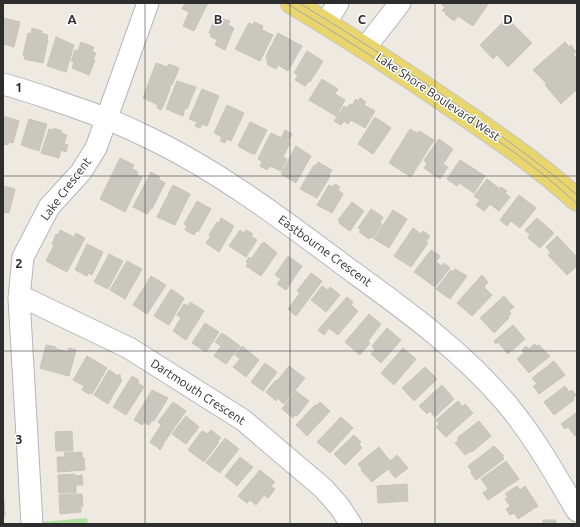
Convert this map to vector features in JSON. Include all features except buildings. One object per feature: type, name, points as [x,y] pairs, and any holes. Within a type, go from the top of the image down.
[{"type":"main road","name":"Lake Shore Boulevard West","points":[[292,3],[365,48],[506,143],[549,175],[577,200]]},
{"type":"street","name":"Lake Crescent","points":[[32,524],[19,298],[23,257],[34,233],[49,207],[81,172],[96,148],[148,3]]},
{"type":"street","points":[[326,23],[338,3]]},
{"type":"street","points":[[365,48],[399,3]]},
{"type":"street","name":"Eastbourne Crescent","points":[[3,84],[107,118],[143,134],[178,153],[241,192],[305,236],[416,318],[455,350],[506,404],[531,436],[577,511]]},
{"type":"street","name":"Dartmouth Crescent","points":[[19,298],[29,300],[129,348],[243,420],[323,488],[339,506],[351,524]]},
{"type":"green space","points":[[87,518],[88,524],[41,524],[41,522]]},
{"type":"tram line","points":[[286,3],[370,55],[517,154],[548,178],[577,204]]},
{"type":"tram line","points":[[299,3],[385,57],[470,114],[525,153],[577,195]]}]
